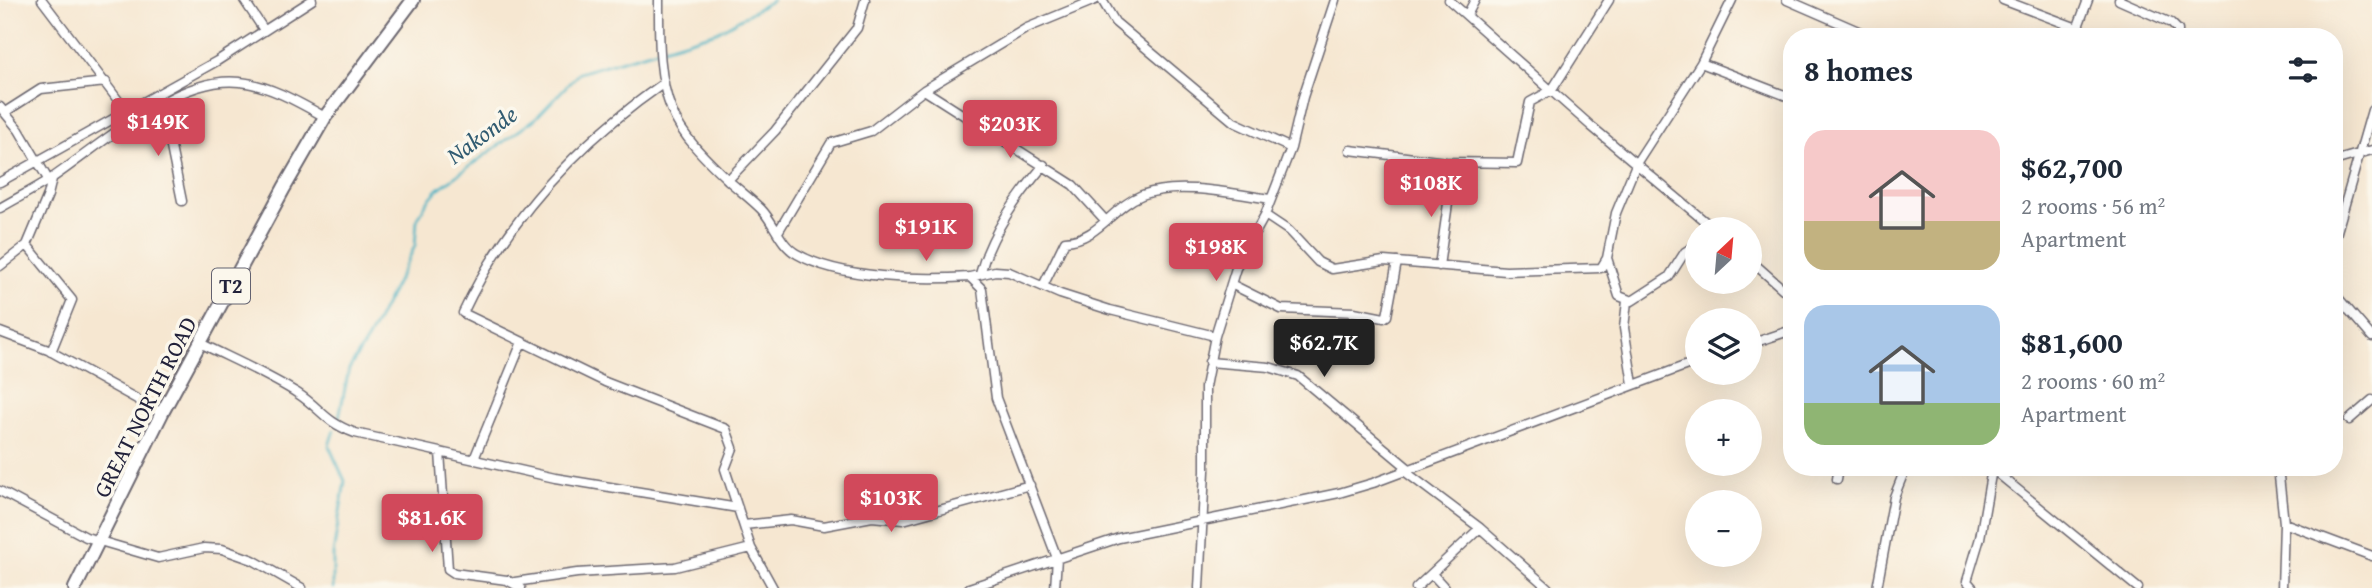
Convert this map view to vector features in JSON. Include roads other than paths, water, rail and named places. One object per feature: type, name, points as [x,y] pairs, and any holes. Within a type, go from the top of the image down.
[{"type":"highway","name":"GREAT NORTH ROAD","points":[[75,588],[101,541],[162,413],[325,117],[413,0]]},
{"type":"street","points":[[42,0],[133,121]]},
{"type":"street","points":[[244,0],[264,30]]},
{"type":"street","points":[[0,182],[217,61],[312,0]]},
{"type":"street","points":[[659,0],[664,83],[672,112],[692,143],[762,210],[787,247],[797,255],[856,272],[901,278],[970,277],[995,271],[1009,272],[1110,310],[1214,336]]},
{"type":"street","points":[[728,180],[775,131],[841,49],[860,22],[865,0]]},
{"type":"street","points":[[778,232],[831,144],[871,131],[924,90],[1027,28],[1095,0]]},
{"type":"street","points":[[1102,0],[1115,22],[1234,122],[1292,148]]},
{"type":"street","points":[[1199,588],[1209,362],[1214,336],[1231,284],[1265,215],[1292,148],[1303,97],[1335,0]]},
{"type":"street","points":[[1450,0],[1591,126],[1700,217]]},
{"type":"street","points":[[1467,15],[1475,0]]},
{"type":"street","points":[[1350,150],[1446,162],[1517,163],[1530,102],[1552,90],[1609,0]]},
{"type":"street","points":[[1265,215],[1289,231],[1326,267],[1336,269],[1373,262],[1540,271],[1601,268],[1607,258],[1616,213],[1637,162],[1701,63],[1732,0]]},
{"type":"street","points":[[1787,0],[1851,28]]},
{"type":"street","points":[[2003,0],[2067,28]]},
{"type":"street","points":[[2078,28],[2088,0]]},
{"type":"street","points":[[2119,0],[2171,23],[2176,28]]},
{"type":"street","points":[[1701,63],[1783,95]]},
{"type":"street","points":[[0,266],[27,245],[48,195],[50,180],[3,109],[41,89],[106,82]]},
{"type":"street","points":[[0,208],[50,180],[133,121],[185,91],[214,83],[239,82],[256,85],[325,117]]},
{"type":"street","points":[[664,83],[623,112],[566,163],[502,241],[463,313],[464,317],[604,382],[726,429],[733,448],[725,470],[751,548],[773,588]]},
{"type":"street","points":[[924,90],[1045,165],[1073,185],[1105,219]]},
{"type":"street","points":[[2343,212],[2372,110]]},
{"type":"street","points":[[149,112],[154,119],[166,123],[182,201]]},
{"type":"street","points":[[2343,159],[2372,150]]},
{"type":"street","points":[[1439,266],[1453,169],[1446,162]]},
{"type":"street","points":[[980,274],[987,251],[1019,195],[1045,165]]},
{"type":"street","points":[[1042,286],[1062,243],[1089,236],[1105,219],[1131,200],[1149,192],[1200,190],[1271,199]]},
{"type":"street","points":[[27,245],[72,300],[51,352]]},
{"type":"street","points":[[1627,301],[1661,284],[1675,271],[1685,252]]},
{"type":"street","points":[[1607,258],[1619,296],[1627,301]]},
{"type":"street","points":[[1231,284],[1281,309],[1354,313],[1384,318],[1387,316],[1396,262]]},
{"type":"street","points":[[1762,271],[1783,289]]},
{"type":"street","points":[[970,277],[982,289],[986,305],[996,398],[1057,558],[1055,588]]},
{"type":"street","points":[[1627,301],[1624,322],[1633,384]]},
{"type":"street","points":[[2343,303],[2372,337]]},
{"type":"street","points":[[0,332],[51,352],[162,413]]},
{"type":"street","points":[[1762,340],[1783,333]]},
{"type":"street","points":[[474,459],[522,342]]},
{"type":"street","points":[[200,343],[300,394],[335,425],[555,478],[738,508]]},
{"type":"street","points":[[1209,362],[1269,367],[1298,376],[1548,588]]},
{"type":"street","points":[[969,588],[1119,538],[1339,493],[1685,366]]},
{"type":"street","points":[[2349,420],[2372,400]]},
{"type":"street","points":[[440,452],[448,569],[454,573],[518,585],[568,574],[675,567],[751,548]]},
{"type":"street","points":[[1877,588],[1895,497],[1903,476]]},
{"type":"street","points":[[1973,588],[1967,581],[1980,538],[1990,476]]},
{"type":"street","points":[[2001,476],[2138,588]]},
{"type":"street","points":[[2279,476],[2284,523],[2281,588]]},
{"type":"street","points":[[744,525],[792,520],[824,526],[872,517],[901,520],[1030,485]]},
{"type":"street","points":[[0,491],[86,537],[164,558],[192,550],[222,549],[253,560],[302,588]]},
{"type":"street","points":[[2284,523],[2372,556]]},
{"type":"street","points":[[1416,588],[1433,575],[1480,528]]},
{"type":"street","points":[[1433,575],[1445,588]]},
{"type":"waterway","name":"Nakonde","points":[[338,422],[349,369],[369,337],[415,246],[417,220],[438,189],[535,119],[579,73],[717,32],[773,0]]},
{"type":"waterway","name":"Nakonde","points":[[333,588],[333,554],[345,481],[329,446],[334,430]]}]
